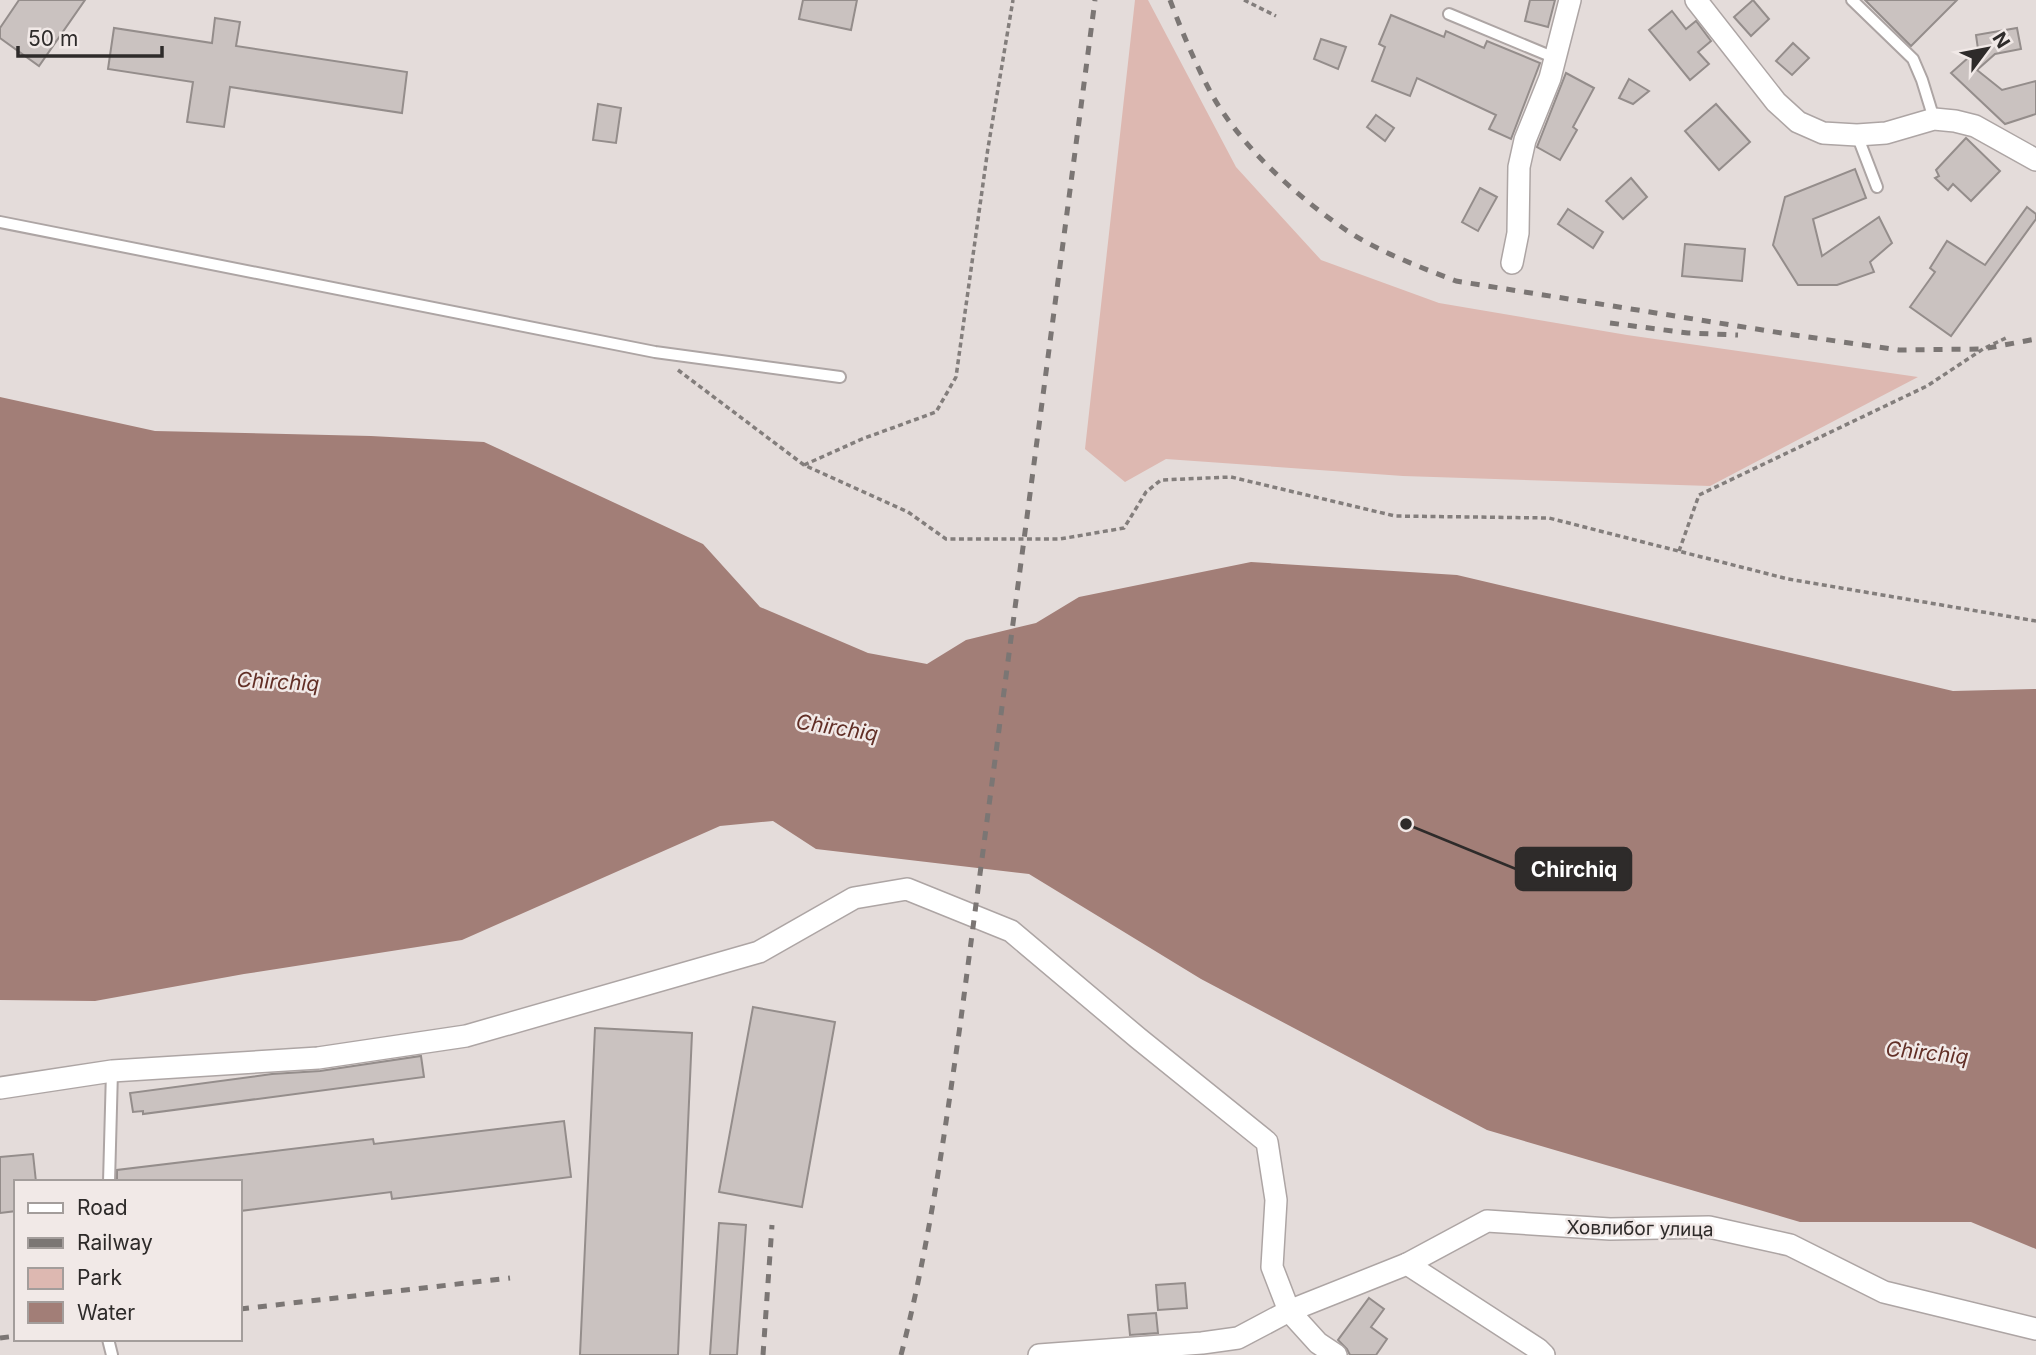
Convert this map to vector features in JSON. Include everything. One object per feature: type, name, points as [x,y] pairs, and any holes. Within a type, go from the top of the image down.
[{"type":"street","points":[[1512,263],[1518,233],[1519,167],[1525,140],[1550,78],[1570,0]]},
{"type":"street","points":[[1696,0],[1776,102],[1798,122],[1823,132],[1857,135],[1886,132],[1934,119],[1955,121],[1975,126],[2036,160]]},
{"type":"street","points":[[0,1088],[112,1071],[318,1058],[466,1036],[759,952],[854,898],[907,889],[1011,931],[1267,1142],[1276,1200],[1272,1267],[1289,1311],[1318,1343],[1336,1355]]},
{"type":"street","name":"Ховлибог улица","points":[[1039,1355],[1202,1343],[1237,1346],[1289,1311],[1407,1264],[1487,1221],[1610,1230],[1709,1227],[1790,1245],[1884,1292],[2036,1329]]},
{"type":"street","points":[[1407,1264],[1544,1355]]},
{"type":"lane","points":[[1852,0],[1913,58],[1934,119]]},
{"type":"lane","points":[[1449,14],[1555,58]]},
{"type":"lane","points":[[1857,135],[1878,187]]},
{"type":"lane","points":[[0,222],[654,352],[840,377]]},
{"type":"lane","points":[[110,1180],[112,1071]]},
{"type":"path","points":[[804,465],[862,439],[936,412],[956,377],[988,148],[1013,0]]},
{"type":"path","points":[[1244,0],[1276,16]]},
{"type":"path","points":[[1679,551],[1699,495],[1927,386],[1983,349],[2008,337]]},
{"type":"path","points":[[654,352],[804,465],[908,512],[946,539],[1060,539],[1124,528],[1146,492],[1161,480],[1231,477],[1395,516],[1549,518],[1788,579],[2036,621]]},
{"type":"green space","points":[[1135,0],[1148,0],[1236,167],[1321,260],[1439,303],[1627,335],[1918,377],[1710,486],[1403,476],[1166,459],[1125,482],[1085,449]]},
{"type":"water","name":"Chirchiq","points":[[0,397],[155,431],[371,436],[484,442],[703,544],[760,607],[868,653],[927,664],[966,640],[1036,623],[1079,597],[1251,562],[1457,575],[1953,691],[2036,689],[2036,1249],[1971,1222],[1800,1222],[1487,1130],[1201,979],[1029,874],[816,849],[773,821],[720,826],[462,940],[244,974],[95,1001],[0,1000]]},
{"type":"building","points":[[19,0],[85,0],[39,66],[0,38],[0,28]]},
{"type":"building","points":[[803,0],[857,0],[851,30],[799,19]]},
{"type":"building","points":[[1530,0],[1555,0],[1548,27],[1525,21]]},
{"type":"building","points":[[1753,0],[1769,19],[1751,36],[1734,17]]},
{"type":"building","points":[[1865,0],[1957,0],[1911,46]]},
{"type":"building","points":[[1672,11],[1686,29],[1696,21],[1711,41],[1698,52],[1709,64],[1690,80],[1649,30]]},
{"type":"building","points":[[1391,15],[1444,37],[1446,31],[1484,48],[1487,41],[1540,63],[1511,139],[1489,129],[1496,115],[1417,78],[1410,96],[1372,81],[1385,47],[1379,44]]},
{"type":"building","points":[[215,18],[240,22],[236,46],[407,72],[402,113],[230,87],[224,127],[187,122],[193,82],[108,69],[114,28],[212,43]]},
{"type":"building","points":[[2017,28],[2021,49],[1995,54],[1977,70],[2002,90],[2036,81],[2036,114],[2005,124],[1951,73],[1978,49],[1976,35]]},
{"type":"building","points":[[1321,39],[1346,47],[1338,69],[1314,59]]},
{"type":"building","points":[[1793,43],[1809,58],[1792,75],[1776,61]]},
{"type":"building","points":[[1566,73],[1594,88],[1573,127],[1577,130],[1560,160],[1537,147]]},
{"type":"building","points":[[1629,79],[1649,91],[1633,104],[1619,98]]},
{"type":"building","points":[[598,104],[621,108],[616,143],[593,140]]},
{"type":"building","points":[[1716,104],[1750,142],[1719,170],[1685,131]]},
{"type":"building","points":[[1376,115],[1394,128],[1385,141],[1367,127]]},
{"type":"building","points":[[1966,138],[2000,171],[1971,201],[1953,184],[1948,190],[1935,178],[1939,176],[1936,170]]},
{"type":"building","points":[[1855,169],[1866,198],[1813,219],[1822,256],[1879,217],[1892,243],[1870,262],[1874,272],[1837,285],[1798,285],[1773,245],[1785,197]]},
{"type":"building","points":[[1631,178],[1647,197],[1623,219],[1606,201]]},
{"type":"building","points":[[1480,188],[1497,197],[1478,231],[1462,222]]},
{"type":"building","points":[[2027,207],[2036,214],[2036,219],[1951,336],[1910,307],[1935,272],[1930,268],[1947,241],[1985,265]]},
{"type":"building","points":[[1568,209],[1603,232],[1593,248],[1558,224]]},
{"type":"building","points":[[1685,244],[1745,249],[1742,281],[1682,276]]},
{"type":"building","points":[[753,1007],[835,1022],[802,1207],[719,1192]]},
{"type":"building","points":[[595,1028],[692,1033],[678,1355],[580,1355]]},
{"type":"building","points":[[421,1056],[424,1077],[143,1114],[143,1111],[133,1112],[130,1093],[272,1074],[320,1071]]},
{"type":"building","points":[[564,1121],[571,1177],[392,1199],[391,1192],[242,1211],[242,1180],[117,1180],[117,1170],[373,1139],[374,1144]]},
{"type":"building","points":[[33,1154],[36,1180],[14,1180],[14,1211],[0,1213],[0,1157]]},
{"type":"building","points":[[719,1223],[746,1225],[737,1355],[710,1355]]},
{"type":"building","points":[[1185,1283],[1187,1308],[1158,1310],[1156,1285]]},
{"type":"building","points":[[1369,1298],[1384,1309],[1371,1327],[1387,1339],[1376,1355],[1350,1355],[1338,1340]]},
{"type":"building","points":[[1156,1313],[1158,1333],[1130,1335],[1128,1315]]},
{"type":"railway","points":[[901,1355],[928,1233],[960,1026],[1095,0]]},
{"type":"railway","points":[[1170,0],[1211,93],[1238,132],[1272,170],[1310,204],[1362,240],[1456,281],[1899,350],[1983,349],[2036,339]]},
{"type":"railway","points":[[1610,323],[1688,333],[1738,335]]},
{"type":"railway","points":[[763,1355],[772,1225]]},
{"type":"railway","points":[[242,1309],[510,1278]]},
{"type":"railway","points":[[0,1338],[14,1336]]},
{"type":"place","name":"Chirchiq","points":[[1406,824]]}]
